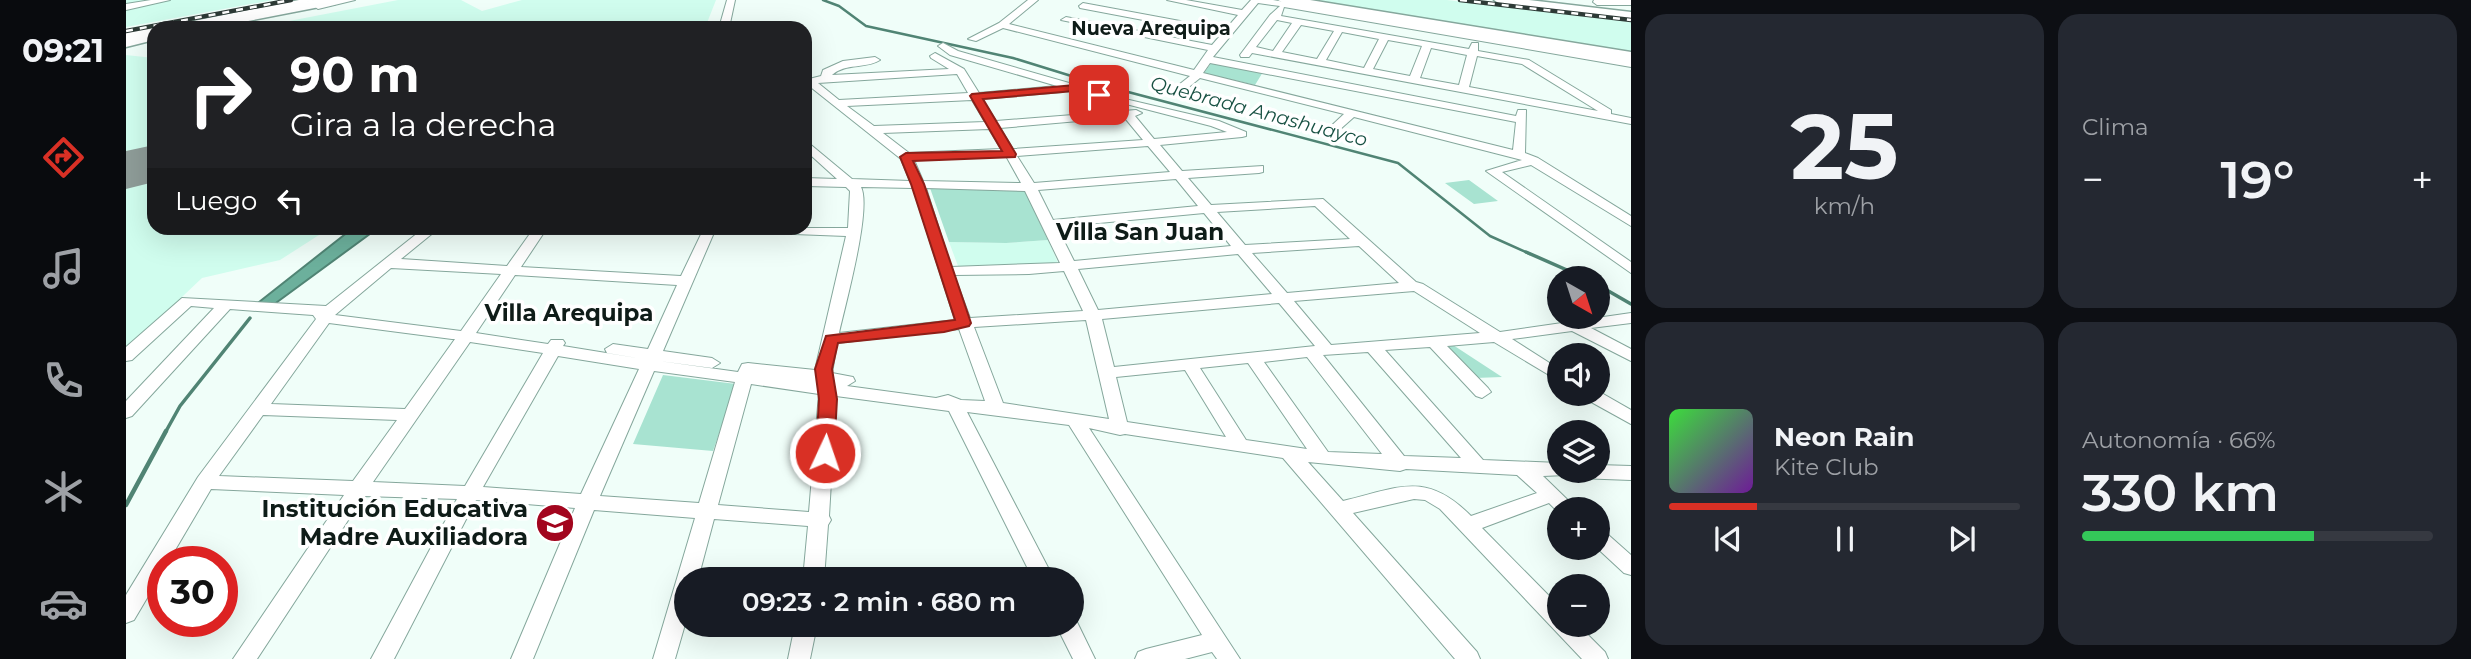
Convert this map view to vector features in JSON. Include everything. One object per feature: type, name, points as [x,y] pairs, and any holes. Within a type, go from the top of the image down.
[{"type":"highway","points":[[232,21],[335,0]]},
{"type":"highway","points":[[1294,1],[1478,34],[1631,55]]},
{"type":"highway","points":[[126,39],[147,35]]},
{"type":"main road","points":[[1500,0],[1631,14]]},
{"type":"main road","points":[[1529,0],[1631,14]]},
{"type":"street","points":[[126,7],[166,0]]},
{"type":"street","points":[[201,21],[313,0]]},
{"type":"street","points":[[234,21],[351,0]]},
{"type":"street","points":[[726,21],[731,0]]},
{"type":"street","points":[[973,39],[1002,25],[1034,0]]},
{"type":"street","points":[[1171,0],[1244,13]]},
{"type":"street","points":[[1175,93],[1196,76],[1214,48],[1257,0],[1294,1],[1631,55]]},
{"type":"street","points":[[1237,65],[1273,17],[1294,1]]},
{"type":"street","points":[[1294,1],[1371,19],[1478,34],[1631,64]]},
{"type":"street","points":[[1594,1],[1616,10]]},
{"type":"street","points":[[1594,1],[1631,2]]},
{"type":"street","points":[[1048,36],[1087,3],[1130,10],[1180,24]]},
{"type":"street","points":[[1166,39],[1200,5]]},
{"type":"street","points":[[1273,17],[1525,62],[1615,117]]},
{"type":"street","points":[[1361,33],[1371,19]]},
{"type":"street","points":[[1066,20],[1214,48]]},
{"type":"street","points":[[1276,54],[1298,22]]},
{"type":"street","points":[[1002,25],[1352,113],[1450,122],[1521,120]]},
{"type":"street","points":[[1320,62],[1339,30]]},
{"type":"street","points":[[1465,85],[1478,34]]},
{"type":"street","points":[[1367,71],[1384,38]]},
{"type":"street","points":[[1414,80],[1427,45]]},
{"type":"street","points":[[906,157],[1010,154],[1242,134],[1215,122],[1123,102],[954,52],[943,46]]},
{"type":"street","points":[[1249,49],[1414,80],[1591,102]]},
{"type":"street","points":[[935,56],[960,71],[1050,224],[1093,315],[1120,429]]},
{"type":"street","points":[[1206,59],[1450,122],[1534,161],[1631,222]]},
{"type":"street","points":[[826,78],[827,72],[836,66],[875,60]]},
{"type":"street","points":[[812,81],[826,78],[960,71]]},
{"type":"street","points":[[812,85],[906,157],[918,184],[945,271],[996,408]]},
{"type":"street","points":[[1465,85],[1524,100],[1631,121]]},
{"type":"street","points":[[838,103],[1075,88]]},
{"type":"street","points":[[1519,155],[1524,100]]},
{"type":"street","points":[[873,130],[992,125],[1172,111]]},
{"type":"street","points":[[1333,130],[1352,113]]},
{"type":"street","points":[[1127,114],[1280,296],[1400,464]]},
{"type":"street","points":[[812,150],[858,194],[854,232],[823,369],[826,383],[821,520],[815,567]]},
{"type":"street","points":[[1534,161],[1492,171],[1631,268]]},
{"type":"street","points":[[812,182],[1030,187],[1259,169]]},
{"type":"street","points":[[1050,224],[1207,209],[1318,202],[1411,286]]},
{"type":"street","points":[[812,230],[854,232]]},
{"type":"street","points":[[126,614],[205,482],[324,314],[423,235]]},
{"type":"street","points":[[244,659],[357,490],[536,235]]},
{"type":"street","points":[[522,659],[587,503],[707,235]]},
{"type":"street","points":[[945,271],[1070,267],[1241,249],[1362,242]]},
{"type":"street","points":[[388,263],[686,281]]},
{"type":"street","points":[[831,339],[964,323],[1093,315],[1411,286],[1418,287],[1547,369]]},
{"type":"street","points":[[126,356],[187,300],[467,332],[826,383],[936,404],[954,403],[996,408],[1290,454],[1400,464],[1547,469]]},
{"type":"street","points":[[126,412],[226,304]]},
{"type":"street","points":[[1610,322],[1631,318]]},
{"type":"street","points":[[1108,373],[1569,329]]},
{"type":"street","points":[[1580,329],[1631,356]]},
{"type":"street","points":[[1434,342],[1482,392]]},
{"type":"street","points":[[382,659],[470,494],[555,346]]},
{"type":"street","points":[[1373,347],[1479,467]]},
{"type":"street","points":[[1253,358],[1323,458]]},
{"type":"street","points":[[1190,365],[1241,447]]},
{"type":"street","points":[[691,567],[747,372]]},
{"type":"street","points":[[954,403],[1037,567]]},
{"type":"street","points":[[1610,406],[1631,418]]},
{"type":"street","points":[[256,409],[409,415]]},
{"type":"street","points":[[1076,422],[1223,650],[1146,659]]},
{"type":"street","points":[[1290,454],[1469,659]]},
{"type":"street","points":[[1522,468],[1553,497]]},
{"type":"street","points":[[1610,472],[1631,473]]},
{"type":"street","points":[[205,482],[470,494],[821,520]]},
{"type":"street","points":[[1340,509],[1414,492],[1429,494],[1447,504],[1547,607]]},
{"type":"street","points":[[1468,525],[1551,495]]},
{"type":"street","points":[[1610,548],[1631,567]]},
{"type":"street","points":[[664,659],[674,625]]},
{"type":"street","points":[[799,659],[804,637]]},
{"type":"street","points":[[1072,637],[1084,659]]},
{"type":"street","points":[[1576,637],[1597,659]]},
{"type":"shaded area","points":[[126,0],[273,0],[147,21],[126,27]]},
{"type":"shaded area","points":[[398,0],[461,0],[482,11],[522,0],[716,0],[708,21],[289,21]]},
{"type":"shaded area","points":[[1300,0],[1447,0],[1631,22],[1631,53]]},
{"type":"shaded area","points":[[126,55],[147,57],[147,235],[319,235],[280,260],[202,278],[126,350]]},
{"type":"shaded area","points":[[1212,62],[1263,72],[1255,85],[1204,73]]},
{"type":"shaded area","points":[[1469,180],[1498,201],[1474,204],[1445,183]]},
{"type":"shaded area","name":"Villa San Juan","points":[[930,188],[1024,189],[1048,240],[1006,243],[949,242]]},
{"type":"shaded area","points":[[344,235],[368,235],[269,308],[254,306]]},
{"type":"shaded area","points":[[1048,240],[1059,265],[958,266],[949,242],[1006,243]]},
{"type":"shaded area","points":[[1453,345],[1502,377],[1475,378],[1444,346]]},
{"type":"shaded area","points":[[663,375],[736,384],[713,451],[633,444]]},
{"type":"waterway","name":"Quebrada Anashuayco","points":[[823,0],[839,6],[866,26],[1013,58],[1094,83],[1398,163],[1490,236],[1530,254]]},
{"type":"waterway","name":"Quebrada Anashuayco","points":[[1526,252],[1558,266]]},
{"type":"waterway","name":"Quebrada Anashuayco","points":[[1610,292],[1631,304]]},
{"type":"waterway","points":[[165,433],[180,406],[250,318]]},
{"type":"waterway","points":[[126,505],[166,431]]},
{"type":"runway","points":[[126,170],[147,165]]},
{"type":"railway","points":[[179,21],[291,0]]},
{"type":"railway","points":[[1460,0],[1631,20]]},
{"type":"railway","points":[[126,31],[147,27]]},
{"type":"place","name":"Institución Educativa Madre Auxiliadora","points":[[555,523]]},
{"type":"district","name":"Nueva Arequipa","points":[[1151,28]]},
{"type":"district","name":"Villa San Juan","points":[[1140,232]]},
{"type":"district","name":"Villa Arequipa","points":[[569,313]]},
{"type":"route","points":[[825,453],[828,399],[823,369],[831,339],[964,323],[918,184],[906,157],[1010,154],[976,96],[1075,88],[1099,95]]}]
